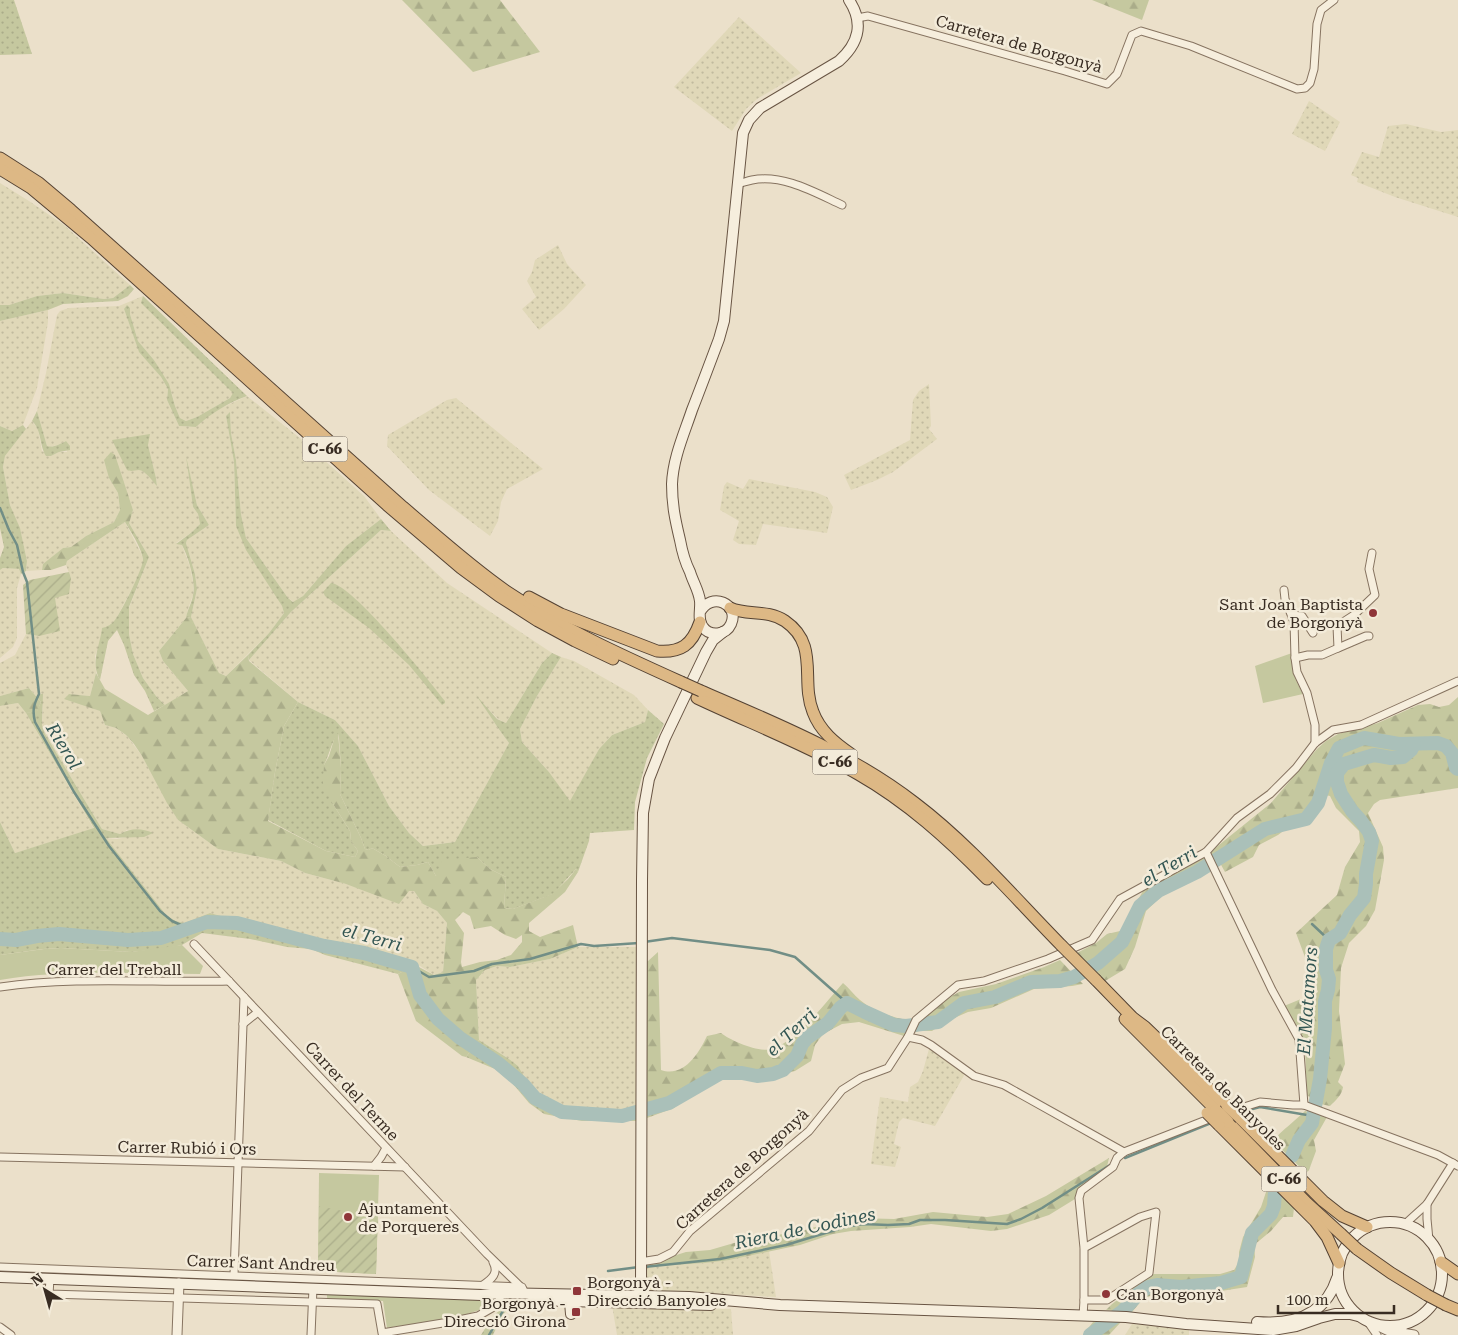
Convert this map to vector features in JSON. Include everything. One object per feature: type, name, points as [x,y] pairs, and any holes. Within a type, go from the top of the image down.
[{"type":"highway","name":"C-66","points":[[0,158],[39,183],[71,210],[456,553],[524,602],[564,626],[680,686]]},
{"type":"highway","name":"C-66","points":[[0,169],[30,188],[84,232],[423,537],[479,582],[520,610],[574,641],[792,732],[870,772],[914,802],[947,829],[981,862],[1058,946]]},
{"type":"highway","points":[[496,583],[511,587],[561,614],[657,652],[678,650],[688,644],[702,621]]},
{"type":"highway","points":[[730,608],[769,614],[778,617],[793,628],[806,649],[810,701],[820,726],[830,738],[862,762],[870,772]]},
{"type":"highway","name":"C-66","points":[[699,694],[842,766],[879,787],[902,803],[960,851],[1058,946],[1093,981],[1163,1058],[1230,1121],[1307,1203],[1391,1273],[1450,1303],[1458,1310]]},
{"type":"highway","points":[[1093,981],[1145,1027],[1218,1109]]},
{"type":"highway","points":[[1230,1121],[1342,1216],[1367,1227]]},
{"type":"highway","points":[[1230,1121],[1327,1237],[1339,1263]]},
{"type":"highway","points":[[1441,1262],[1458,1274]]},
{"type":"main road","points":[[706,652],[707,640],[702,621],[700,601],[684,558],[674,518],[672,482],[678,448],[724,321],[742,133],[749,120],[760,108],[839,61],[847,54],[858,32],[857,18],[849,0]]},
{"type":"main road","points":[[695,585],[704,594],[715,601],[724,603],[730,608],[732,620],[731,624],[713,640],[706,652],[654,764],[645,794],[642,871],[640,1294],[646,1300],[676,1301],[702,1305]]},
{"type":"main road","points":[[702,621],[706,604],[715,601]]},
{"type":"main road","points":[[702,621],[715,634],[724,631]]},
{"type":"main road","points":[[1379,1223],[1405,1224],[1418,1230],[1434,1247],[1441,1262],[1442,1282],[1435,1300],[1422,1315],[1401,1331],[1395,1326],[1374,1327],[1350,1308],[1339,1289],[1339,1263],[1342,1252],[1357,1234],[1367,1227],[1379,1223]]},
{"type":"main road","points":[[0,1277],[313,1288],[482,1290],[500,1293],[531,1294],[610,1296],[640,1294],[780,1305],[1126,1317],[1186,1324],[1273,1330],[1296,1326],[1335,1314],[1358,1316]]},
{"type":"main road","points":[[1147,1319],[1166,1317],[1269,1323],[1302,1318],[1313,1312],[1324,1302],[1331,1293],[1338,1277]]},
{"type":"main road","points":[[482,1290],[500,1299],[550,1301],[571,1305],[613,1300],[632,1300],[640,1294]]},
{"type":"main road","points":[[531,1294],[566,1299],[571,1305]]},
{"type":"main road","points":[[571,1305],[578,1298],[598,1299],[610,1296]]},
{"type":"main road","points":[[598,1302],[780,1305]]},
{"type":"street","name":"Carretera de Borgonyà","points":[[857,18],[868,16],[1107,84],[1118,74],[1132,36],[1141,31],[1191,46],[1297,89],[1305,88],[1310,83],[1314,69],[1317,24],[1321,10],[1334,0]]},
{"type":"street","points":[[737,184],[753,180],[779,180],[806,188],[842,205]]},
{"type":"street","points":[[1338,648],[1337,626],[1354,615],[1374,596],[1370,569],[1372,553]]},
{"type":"street","points":[[1284,590],[1285,600],[1294,622],[1297,672],[1307,693],[1315,725],[1315,743]]},
{"type":"street","points":[[1292,615],[1302,616],[1314,633]]},
{"type":"street","points":[[1295,658],[1308,655],[1322,655],[1369,636]]},
{"type":"street","name":"Carretera de Borgonyà","points":[[640,1262],[659,1259],[672,1252],[690,1231],[809,1131],[842,1090],[861,1078],[888,1068],[908,1037],[916,1020],[958,985],[984,981],[1048,959],[1092,940],[1120,899],[1206,852],[1236,818],[1270,794],[1296,768],[1315,743],[1333,730],[1360,725],[1458,680]]},
{"type":"street","points":[[1206,852],[1272,990],[1300,1039],[1306,1106]]},
{"type":"street","name":"Carrer del Terme","points":[[194,944],[490,1258],[531,1294]]},
{"type":"street","name":"Carrer del Treball","points":[[0,986],[84,980],[229,981]]},
{"type":"street","points":[[234,1275],[244,997]]},
{"type":"street","points":[[243,1024],[258,1012]]},
{"type":"street","points":[[908,1037],[922,1040],[974,1076],[1004,1085],[1124,1152]]},
{"type":"street","points":[[1083,1316],[1084,1248],[1079,1198],[1081,1191],[1114,1167],[1117,1158],[1124,1152],[1238,1108],[1260,1102],[1306,1106],[1438,1156],[1455,1165],[1427,1204],[1405,1224]]},
{"type":"street","points":[[374,1166],[386,1148]]},
{"type":"street","name":"Carrer Rubió i Ors","points":[[0,1157],[404,1167]]},
{"type":"street","points":[[1427,1204],[1429,1240]]},
{"type":"street","points":[[1084,1248],[1140,1217],[1156,1212],[1148,1273],[1107,1300],[1084,1300]]},
{"type":"street","points":[[482,1290],[495,1274],[495,1264],[490,1258]]},
{"type":"street","name":"Carrer Sant Andreu","points":[[0,1267],[234,1275],[482,1290],[522,1287]]},
{"type":"street","points":[[50,1279],[49,1294],[377,1304],[382,1333],[478,1316],[492,1308],[500,1299]]},
{"type":"street","points":[[177,1335],[179,1283]]},
{"type":"street","points":[[311,1335],[313,1288]]},
{"type":"street","points":[[0,1327],[11,1335]]},
{"type":"street","points":[[1401,1331],[1414,1335]]},
{"type":"shaded area","points":[[739,17],[801,73],[757,99],[746,109],[732,131],[674,87]]},
{"type":"shaded area","points":[[1309,101],[1340,122],[1325,151],[1292,134]]},
{"type":"shaded area","points":[[1406,124],[1441,132],[1458,130],[1458,217],[1395,197],[1357,182],[1358,178],[1351,175],[1362,152],[1379,157],[1388,126]]},
{"type":"shaded area","points":[[0,183],[64,225],[130,285],[113,298],[104,299],[63,293],[37,296],[9,305],[0,305]]},
{"type":"shaded area","points":[[558,245],[567,264],[586,285],[564,309],[539,330],[522,309],[536,297],[527,281],[535,260]]},
{"type":"shaded area","points":[[143,296],[142,303],[234,393],[230,398],[197,417],[186,421],[180,418],[172,394],[154,360],[138,341],[130,308],[124,309],[139,351],[161,377],[168,389],[167,400],[179,426],[196,427],[219,409],[247,396],[301,439],[364,496],[381,519],[346,546],[303,596],[294,602],[288,598],[246,538],[241,514],[230,413],[226,416],[234,462],[236,526],[282,606],[284,613],[269,633],[226,676],[219,673],[191,617],[197,589],[195,574],[186,543],[187,540],[209,525],[197,505],[187,462],[193,507],[198,514],[200,524],[176,543],[182,545],[190,567],[193,595],[186,618],[159,651],[163,661],[188,691],[165,705],[143,678],[133,654],[129,634],[129,608],[149,557],[129,523],[133,510],[119,471],[109,478],[118,493],[120,510],[114,522],[86,536],[71,547],[63,548],[44,564],[42,570],[26,571],[27,561],[20,529],[10,505],[3,467],[5,456],[32,421],[38,429],[42,451],[51,456],[59,452],[67,452],[66,441],[58,445],[47,446],[37,411],[57,315],[60,311],[69,308],[119,306]],"holes":[[[148,445],[157,485],[146,473],[140,470]]]},
{"type":"shaded area","points":[[48,310],[48,322],[37,388],[23,425],[12,431],[0,426],[0,321]]},
{"type":"shaded area","points":[[929,384],[931,426],[929,429],[937,439],[893,472],[851,490],[844,475],[910,440],[913,400],[919,391]]},
{"type":"shaded area","points":[[456,398],[543,469],[507,489],[501,502],[498,521],[490,536],[429,490],[387,446],[388,435],[447,400]]},
{"type":"shaded area","points":[[749,479],[815,492],[827,497],[833,507],[827,533],[763,524],[756,545],[739,544],[733,540],[739,521],[720,510],[724,486],[727,482],[743,489]]},
{"type":"shaded area","points":[[125,522],[144,562],[115,621],[106,628],[102,628],[101,640],[95,656],[96,673],[90,696],[69,694],[82,704],[100,711],[105,725],[116,728],[127,736],[142,756],[178,820],[218,849],[281,861],[305,873],[346,884],[414,891],[423,904],[437,911],[447,923],[443,972],[434,975],[420,966],[400,958],[353,948],[340,942],[291,935],[210,913],[184,923],[167,916],[106,838],[144,837],[127,830],[120,834],[102,829],[45,734],[42,725],[43,708],[41,694],[36,696],[29,688],[0,696],[0,663],[15,655],[26,634],[39,636],[55,598],[71,578],[66,565],[67,561]]},
{"type":"shaded area","points":[[381,530],[391,531],[447,583],[552,653],[542,663],[506,723],[498,719],[479,699],[509,743],[455,842],[423,846],[409,833],[389,806],[358,746],[335,720],[298,702],[249,660],[291,612]]},
{"type":"shaded area","points":[[3,568],[19,569],[21,574],[17,588],[17,638],[13,647],[0,658],[0,570]]},
{"type":"shaded area","points":[[561,657],[574,661],[634,695],[648,710],[645,722],[612,735],[599,749],[570,802],[549,772],[522,742],[520,729],[537,696]]},
{"type":"shaded area","points":[[18,703],[26,713],[94,829],[15,853],[0,822],[0,706]]},
{"type":"shaded area","points":[[578,947],[638,947],[637,1110],[576,1108],[560,1104],[542,1095],[528,1083],[518,1066],[479,1040],[476,980],[485,970],[497,966],[510,967],[550,959]]},
{"type":"shaded area","points":[[930,1045],[966,1072],[935,1126],[903,1118],[899,1122],[894,1144],[901,1147],[895,1167],[871,1164],[880,1097],[908,1102],[910,1087],[918,1082]]},
{"type":"shaded area","points":[[769,1251],[776,1297],[646,1292],[646,1267],[705,1263]]},
{"type":"shaded area","points":[[612,1305],[731,1309],[733,1335],[617,1335]]},
{"type":"shaded area","points":[[1132,1324],[1189,1329],[1189,1335],[1125,1335]]},
{"type":"green space","points":[[0,0],[14,0],[32,54],[0,55]]},
{"type":"green space","points":[[402,0],[500,0],[540,52],[473,72]]},
{"type":"green space","points":[[1092,0],[1149,0],[1142,20]]},
{"type":"green space","points":[[130,285],[134,289],[128,296],[118,301],[63,304],[48,310],[0,321],[0,305],[9,305],[37,296],[63,293],[104,299],[113,298]]},
{"type":"green space","points":[[143,296],[247,396],[220,409],[196,427],[179,426],[167,400],[168,389],[161,377],[139,352],[124,309],[127,305],[130,308],[138,341],[154,360],[169,384],[180,418],[186,421],[197,417],[230,398],[233,393],[141,303]]},
{"type":"green space","points":[[37,411],[47,446],[54,446],[66,441],[70,446],[70,450],[46,456],[39,433],[32,421]]},
{"type":"green space","points":[[230,412],[241,514],[246,538],[288,598],[293,602],[303,596],[346,546],[381,519],[391,531],[381,530],[291,612],[249,660],[248,655],[269,633],[284,613],[282,606],[246,550],[236,526],[234,462],[226,416]]},
{"type":"green space","points":[[23,425],[26,429],[5,456],[3,467],[10,505],[20,528],[27,561],[26,571],[21,574],[19,569],[3,568],[0,570],[0,558],[4,547],[0,528],[0,426],[12,431]]},
{"type":"green space","points":[[150,434],[148,445],[157,486],[142,471],[127,470],[112,440]]},
{"type":"green space","points":[[111,452],[115,455],[133,510],[128,527],[125,522],[67,561],[66,565],[51,570],[42,570],[43,564],[63,548],[71,547],[86,536],[114,522],[120,510],[118,493],[109,478],[104,460]]},
{"type":"green space","points":[[186,456],[197,505],[209,525],[187,540],[186,543],[195,574],[197,589],[191,617],[186,618],[194,590],[189,562],[182,545],[176,544],[200,524],[198,514],[193,507]]},
{"type":"green space","points":[[129,523],[149,557],[129,607],[129,634],[133,654],[143,678],[165,705],[154,711],[145,691],[134,675],[117,630],[108,641],[100,680],[96,667],[96,654],[102,628],[115,620],[132,590],[142,564],[142,555],[128,527]]},
{"type":"green space","points":[[69,572],[71,578],[69,594],[55,598],[60,631],[39,636],[26,634],[23,585],[30,580]]},
{"type":"green space","points":[[331,583],[341,587],[372,615],[390,634],[445,703],[442,705],[409,665],[369,628],[325,596],[323,592]]},
{"type":"green space","points":[[191,617],[219,673],[226,676],[248,655],[249,661],[298,702],[284,726],[268,821],[326,851],[355,857],[358,851],[351,841],[350,831],[333,804],[323,783],[324,765],[335,736],[338,733],[341,768],[340,794],[365,849],[369,850],[372,848],[400,867],[428,862],[436,876],[442,860],[477,857],[490,869],[506,877],[504,908],[513,909],[552,894],[576,869],[578,872],[565,892],[529,923],[529,931],[540,937],[573,925],[578,947],[550,959],[510,967],[497,966],[485,970],[476,980],[479,1040],[466,1057],[462,1056],[416,1021],[398,974],[415,965],[434,975],[443,972],[447,923],[437,911],[423,904],[414,891],[409,891],[399,904],[346,884],[305,873],[281,861],[218,849],[178,820],[142,756],[126,735],[116,728],[105,725],[100,711],[64,699],[69,694],[90,696],[96,673],[105,689],[148,715],[188,691],[163,661],[159,651],[186,618]],"holes":[[[463,912],[470,916],[474,929],[491,926],[505,935],[516,939],[522,935],[522,942],[511,955],[497,960],[462,967],[464,933],[455,920]]]},
{"type":"green space","points":[[552,653],[561,657],[537,696],[520,729],[522,742],[549,772],[570,801],[599,749],[612,735],[645,722],[648,710],[664,724],[647,758],[635,802],[634,830],[590,833],[578,872],[576,869],[553,894],[513,909],[504,908],[506,877],[490,869],[477,857],[436,876],[428,862],[400,867],[372,848],[369,850],[365,849],[340,794],[341,768],[338,734],[324,765],[333,804],[350,831],[351,841],[358,851],[355,857],[326,851],[268,820],[284,726],[298,702],[335,720],[358,746],[389,806],[409,833],[423,846],[455,842],[509,743],[476,695],[497,719],[506,723],[542,663]]},
{"type":"green space","points":[[1292,653],[1295,678],[1303,694],[1263,703],[1255,666]]},
{"type":"green space","points":[[29,688],[41,702],[37,712],[26,713],[18,703],[0,706],[0,696]]},
{"type":"green space","points":[[43,694],[42,725],[45,734],[102,829],[120,834],[136,829],[153,833],[144,837],[106,838],[167,916],[184,923],[210,913],[291,935],[340,942],[353,948],[400,958],[415,965],[398,974],[325,955],[311,949],[287,947],[250,939],[202,933],[182,945],[162,949],[131,952],[61,948],[0,955],[0,822],[15,853],[94,828],[26,713],[37,711],[41,702],[36,696]]},
{"type":"green space","points":[[1458,697],[1458,788],[1380,800],[1374,804],[1368,813],[1383,847],[1384,860],[1375,910],[1366,926],[1349,943],[1341,968],[1339,1011],[1345,1064],[1338,1082],[1343,1087],[1342,1090],[1330,1106],[1316,1103],[1307,1095],[1305,1048],[1302,1037],[1284,1006],[1318,992],[1296,933],[1337,895],[1345,867],[1360,842],[1359,831],[1336,808],[1330,796],[1325,795],[1305,820],[1290,826],[1259,845],[1253,857],[1225,872],[1220,863],[1171,887],[1146,911],[1135,947],[1125,969],[1105,981],[1077,953],[1096,943],[1107,934],[1120,931],[1143,891],[1151,883],[1204,857],[1271,803],[1326,741],[1338,734],[1378,723],[1418,705],[1430,704],[1439,707],[1449,705]]},
{"type":"green space","points":[[182,945],[203,966],[200,974],[75,973],[0,980],[0,955],[61,948],[131,952]]},
{"type":"green space","points":[[658,952],[661,1070],[669,1072],[684,1067],[690,1062],[700,1050],[707,1036],[721,1033],[738,1043],[767,1050],[781,1045],[801,1030],[843,983],[860,1000],[873,1009],[895,1017],[918,1021],[945,1000],[959,992],[996,984],[1060,960],[1083,984],[1034,989],[991,1008],[968,1012],[945,1022],[932,1031],[919,1031],[904,1036],[859,1022],[842,1024],[823,1034],[815,1045],[811,1061],[795,1071],[757,1081],[727,1075],[701,1085],[674,1108],[647,1118],[645,962]]},
{"type":"green space","points":[[479,1040],[518,1066],[528,1083],[542,1095],[560,1104],[576,1108],[637,1110],[636,1121],[582,1121],[544,1114],[529,1103],[513,1084],[495,1069],[466,1057]]},
{"type":"green space","points":[[1305,1111],[1327,1117],[1314,1140],[1316,1151],[1306,1173],[1273,1141]]},
{"type":"green space","points":[[1109,1158],[1106,1171],[1080,1190],[1075,1199],[1049,1215],[1007,1229],[991,1231],[931,1224],[851,1231],[833,1234],[800,1245],[729,1260],[646,1267],[646,1263],[686,1252],[710,1250],[734,1243],[805,1230],[840,1220],[857,1218],[894,1219],[933,1212],[987,1217],[1008,1214],[1046,1196]]},
{"type":"green space","points":[[319,1173],[379,1175],[376,1274],[318,1271]]},
{"type":"green space","points":[[1264,1177],[1294,1208],[1293,1217],[1283,1217],[1271,1231],[1254,1245],[1255,1257],[1247,1287],[1221,1291],[1157,1293],[1143,1299],[1132,1312],[1106,1310],[1152,1274],[1220,1274],[1234,1270],[1239,1262],[1239,1252],[1243,1237],[1261,1207],[1266,1192]]},
{"type":"green space","points":[[319,1206],[358,1214],[378,1214],[376,1274],[318,1271]]},
{"type":"green space","points":[[327,1294],[491,1301],[485,1307],[460,1316],[387,1328],[383,1301],[327,1299]]},
{"type":"green space","points":[[517,1301],[503,1314],[493,1335],[481,1335],[500,1310]]},
{"type":"green space","points":[[1093,1322],[1121,1322],[1109,1335],[1083,1335]]},
{"type":"waterway","name":"Rierol","points":[[0,508],[17,545],[27,582],[39,694],[34,707],[35,722],[74,792],[109,846],[160,911],[172,921],[190,927]]},
{"type":"waterway","name":"el Terri","points":[[0,939],[16,940],[59,934],[128,940],[161,938],[207,922],[237,923],[324,946],[364,953],[412,967],[420,995],[438,1019],[460,1038],[498,1063],[523,1084],[535,1098],[562,1112],[622,1116],[669,1103],[721,1073],[742,1073],[757,1076],[773,1074],[783,1070],[797,1056],[807,1038],[828,1023],[841,1007],[847,1003],[894,1025],[906,1026],[938,1022],[964,1003],[995,997],[1031,982],[1060,981],[1074,977],[1098,963],[1122,942],[1140,906],[1158,891],[1197,872],[1265,829],[1306,819],[1318,803],[1331,763],[1339,748],[1364,738],[1399,744],[1438,743],[1446,746],[1452,753],[1456,768],[1458,769]]},
{"type":"waterway","name":"El Matamors","points":[[1292,1156],[1299,1140],[1312,1123],[1320,1079],[1325,1028],[1325,1001],[1329,979],[1326,970],[1326,949],[1329,940],[1340,933],[1350,915],[1364,898],[1372,841],[1369,832],[1341,794],[1337,782],[1337,773],[1344,764],[1374,755],[1391,758],[1403,757],[1411,750],[1414,744]]},
{"type":"waterway","name":"el Terri","points":[[1247,836],[1252,838]]},
{"type":"waterway","points":[[1312,924],[1329,940]]},
{"type":"waterway","points":[[644,942],[672,938],[770,950],[795,957],[847,1003]]},
{"type":"waterway","points":[[412,967],[429,977],[474,971],[492,964],[530,959],[581,944],[594,946],[639,943]]},
{"type":"waterway","name":"Riera de Codines","points":[[1245,1111],[1260,1107],[1313,1116]]},
{"type":"waterway","name":"Riera de Codines","points":[[1125,1158],[1211,1123]]},
{"type":"waterway","name":"Riera de Codines","points":[[644,1267],[720,1259],[786,1245],[845,1227],[863,1224],[909,1224],[920,1220],[1007,1224],[1042,1208],[1110,1165]]},
{"type":"waterway","name":"El Matamors","points":[[1090,1335],[1123,1311],[1138,1294],[1148,1287],[1157,1285],[1181,1287],[1221,1283],[1241,1277],[1252,1233],[1271,1214],[1274,1206],[1275,1191]]},
{"type":"waterway","name":"Riera de Codines","points":[[608,1271],[639,1267]]},
{"type":"waterway","name":"Riera de Codines","points":[[489,1335],[504,1309]]},
{"type":"place","name":"Sant Joan Baptista de Borgonyà","points":[[1373,613]]},
{"type":"place","name":"Ajuntament de Porqueres","points":[[348,1217]]},
{"type":"place","name":"Borgonyà - Direcció Banyoles","points":[[577,1291]]},
{"type":"place","name":"Can Borgonyà","points":[[1106,1294]]},
{"type":"place","name":"Borgonyà - Direcció Girona","points":[[576,1312]]}]
